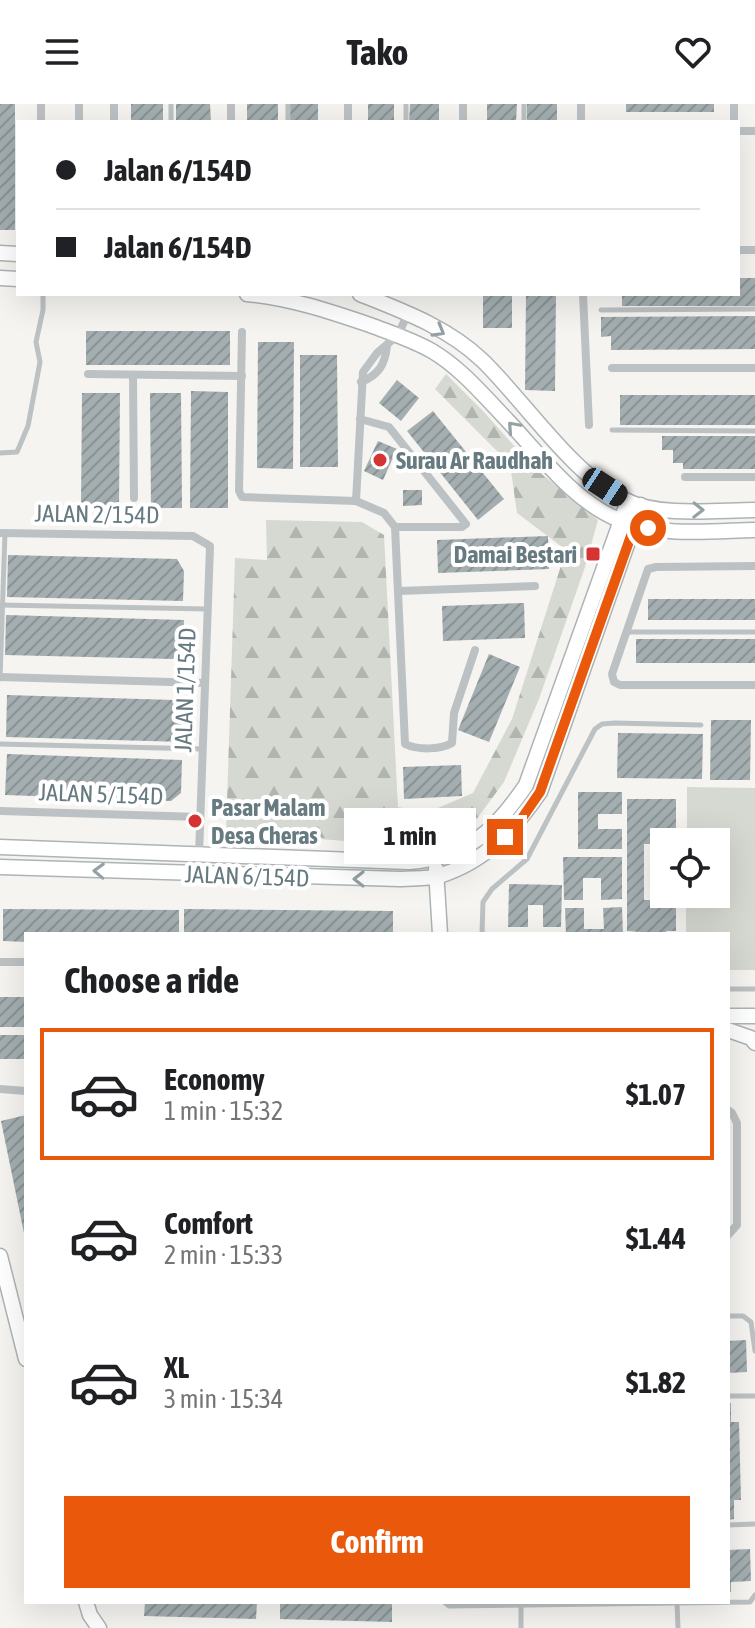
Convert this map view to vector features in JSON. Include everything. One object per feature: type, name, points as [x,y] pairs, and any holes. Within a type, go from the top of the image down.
[{"type":"street","points":[[259,296],[303,303],[393,341],[432,351],[457,369],[554,474],[627,526],[670,531],[755,530]]},
{"type":"street","points":[[365,296],[408,313],[470,350],[577,464],[634,503],[656,509],[755,510]]},
{"type":"street","points":[[583,296],[589,425]]},
{"type":"street","points":[[356,501],[361,382],[369,363],[393,341],[408,313]]},
{"type":"street","points":[[242,332],[239,491],[242,497],[356,501],[374,506],[395,527],[405,744],[438,748],[452,743],[454,713],[475,650]]},
{"type":"street","points":[[612,368],[755,368]]},
{"type":"street","points":[[88,374],[242,376]]},
{"type":"street","points":[[133,375],[134,498]]},
{"type":"street","points":[[360,419],[389,427],[466,524],[462,527],[395,527]]},
{"type":"street","points":[[685,477],[755,477]]},
{"type":"street","name":"JALAN 6/154D","points":[[0,867],[400,879],[437,877],[492,849],[518,824],[540,792],[634,503]]},
{"type":"street","name":"JALAN 6/154D","points":[[0,847],[409,862],[436,860],[483,838],[507,814],[526,785],[627,526]]},
{"type":"street","name":"JALAN 2/154D","points":[[2,533],[193,536]]},
{"type":"street","name":"JALAN 1/154D","points":[[193,536],[210,546],[199,855]]},
{"type":"street","points":[[755,566],[648,569],[612,674],[614,682],[620,685],[755,685]]},
{"type":"street","points":[[399,591],[535,586]]},
{"type":"street","points":[[0,678],[205,683]]},
{"type":"street","name":"JALAN 5/154D","points":[[0,811],[200,817]]},
{"type":"street","points":[[198,874],[199,855]]},
{"type":"street","points":[[436,860],[440,932]]},
{"type":"street","points":[[438,896],[455,868]]},
{"type":"street","points":[[400,879],[421,884],[438,896]]},
{"type":"street","points":[[0,962],[24,962]]},
{"type":"street","points":[[730,1016],[755,1016]]},
{"type":"street","points":[[730,1029],[755,1028]]},
{"type":"street","points":[[730,1030],[751,1038],[755,1043]]},
{"type":"street","points":[[0,1089],[24,1091]]},
{"type":"street","points":[[730,1113],[737,1123],[737,1225],[730,1233]]},
{"type":"street","points":[[0,1256],[2,1274],[24,1352]]},
{"type":"street","points":[[87,1604],[99,1628]]},
{"type":"lane","points":[[0,453],[17,452],[28,426],[33,386],[40,362],[36,342],[43,296]]},
{"type":"lane","points":[[601,310],[755,309]]},
{"type":"lane","points":[[612,430],[755,431]]},
{"type":"lane","points":[[0,678],[2,533]]},
{"type":"lane","points":[[1,605],[207,609]]},
{"type":"lane","points":[[626,632],[755,632]]},
{"type":"lane","points":[[482,932],[483,902],[492,889],[527,859],[595,729],[602,724],[615,723],[701,725]]},
{"type":"lane","points":[[0,744],[203,749]]},
{"type":"lane","points":[[730,989],[755,989]]},
{"type":"lane","points":[[730,1316],[743,1316],[751,1322],[755,1351]]},
{"type":"lane","points":[[730,1396],[755,1396]]},
{"type":"lane","points":[[730,1525],[755,1524]]},
{"type":"lane","points":[[730,1602],[750,1602],[755,1595]]},
{"type":"lane","points":[[446,1604],[599,1604]]},
{"type":"lane","points":[[677,1604],[678,1628]]},
{"type":"lane","points":[[521,1605],[521,1628]]},
{"type":"green space","points":[[446,374],[532,466],[598,520],[539,699],[504,782],[473,824],[424,847],[226,832],[235,558],[267,560],[266,520],[362,522],[384,535],[398,807],[426,813],[473,793],[512,719],[566,550],[517,513],[510,464],[435,389]]},
{"type":"green space","points":[[687,787],[755,788],[755,970],[730,970],[730,932],[686,932],[686,908],[730,908],[730,828],[687,828]]},
{"type":"building","points":[[0,104],[15,104],[15,230],[0,230]]},
{"type":"building","points":[[131,104],[163,104],[163,120],[131,120]]},
{"type":"building","points":[[176,104],[210,104],[211,120],[176,120]]},
{"type":"building","points":[[247,104],[278,104],[278,120],[247,120]]},
{"type":"building","points":[[289,104],[318,104],[318,120],[289,120]]},
{"type":"building","points":[[368,104],[394,104],[394,120],[368,120]]},
{"type":"building","points":[[410,104],[439,104],[439,120],[409,120]]},
{"type":"building","points":[[487,104],[517,104],[516,120],[487,120]]},
{"type":"building","points":[[527,104],[557,104],[557,120],[527,120]]},
{"type":"building","points":[[626,104],[714,104],[714,112],[626,112]]},
{"type":"building","points":[[740,278],[755,278],[755,306],[622,306],[622,296],[740,296]]},
{"type":"building","points":[[483,296],[512,296],[512,328],[483,328]]},
{"type":"building","points":[[526,296],[556,296],[555,391],[525,390]]},
{"type":"building","points":[[755,316],[755,349],[611,350],[611,336],[601,337],[601,317]]},
{"type":"building","points":[[86,331],[230,331],[230,365],[86,365]]},
{"type":"building","points":[[258,342],[294,342],[293,469],[257,468]]},
{"type":"building","points":[[300,355],[337,355],[338,467],[300,467]]},
{"type":"building","points":[[397,380],[419,398],[401,421],[379,403]]},
{"type":"building","points":[[191,391],[228,392],[228,508],[190,508]]},
{"type":"building","points":[[82,393],[120,393],[119,505],[81,505]]},
{"type":"building","points":[[150,393],[181,393],[182,508],[151,508]]},
{"type":"building","points":[[620,395],[755,395],[755,425],[620,425]]},
{"type":"building","points":[[433,411],[504,499],[478,520],[407,431]]},
{"type":"building","points":[[662,436],[755,436],[755,469],[683,469],[683,463],[673,463],[673,450],[662,450]]},
{"type":"building","name":"Surau Ar Raudhah","points":[[378,441],[397,449],[383,480],[364,471]]},
{"type":"building","points":[[403,490],[422,490],[422,505],[403,506]]},
{"type":"building","points":[[548,536],[549,569],[438,573],[437,540]]},
{"type":"building","points":[[8,555],[177,559],[184,571],[183,601],[7,597]]},
{"type":"building","points":[[648,599],[755,599],[755,620],[648,620]]},
{"type":"building","points":[[524,603],[525,638],[443,641],[442,606]]},
{"type":"building","points":[[6,615],[184,620],[183,648],[173,659],[5,655]]},
{"type":"building","points":[[636,639],[755,639],[755,663],[636,663]]},
{"type":"building","points":[[489,654],[520,667],[489,742],[458,730]]},
{"type":"building","points":[[7,695],[174,700],[185,712],[184,742],[6,737]]},
{"type":"building","points":[[711,720],[751,720],[750,780],[710,780]]},
{"type":"building","points":[[618,733],[703,734],[702,779],[617,778]]},
{"type":"building","points":[[7,754],[182,760],[181,793],[171,801],[5,795]]},
{"type":"building","points":[[461,765],[462,796],[404,799],[403,767]]},
{"type":"building","points":[[578,792],[622,792],[622,814],[598,814],[598,829],[622,829],[622,849],[578,849]]},
{"type":"building","points":[[627,799],[676,799],[676,828],[650,828],[650,844],[644,844],[644,900],[650,900],[650,908],[676,908],[676,931],[627,931]]},
{"type":"building","points":[[563,857],[622,857],[622,899],[601,900],[601,878],[583,878],[583,900],[564,900]]},
{"type":"building","points":[[509,884],[562,885],[561,927],[543,927],[543,905],[528,905],[528,927],[508,927]]},
{"type":"building","points":[[622,907],[623,932],[566,932],[565,908],[584,908],[584,929],[604,929],[603,908]]},
{"type":"building","points":[[3,909],[179,910],[179,932],[24,932],[24,942],[3,941]]},
{"type":"building","points":[[184,909],[393,911],[393,932],[184,932]]},
{"type":"building","points":[[0,997],[24,997],[24,1027],[0,1027]]},
{"type":"building","points":[[0,1035],[24,1035],[24,1059],[0,1059]]},
{"type":"building","points":[[24,1115],[24,1233],[1,1121]]},
{"type":"building","points":[[746,1340],[747,1372],[730,1373],[730,1341]]},
{"type":"building","points":[[730,1403],[731,1422],[739,1422],[741,1500],[734,1500],[734,1519],[730,1520]]},
{"type":"building","points":[[750,1549],[751,1581],[731,1582],[731,1592],[730,1592],[730,1550]]},
{"type":"building","points":[[145,1604],[257,1604],[256,1619],[144,1616]]},
{"type":"building","points":[[280,1604],[392,1604],[392,1622],[280,1619]]},
{"type":"place","name":"Surau Ar Raudhah","points":[[380,460]]},
{"type":"place","name":"Damai Bestari","points":[[593,554]]},
{"type":"place","name":"Pasar Malam Desa Cheras","points":[[195,821]]},
{"type":"route","points":[[505,837],[540,792],[632,533],[648,528]]}]
